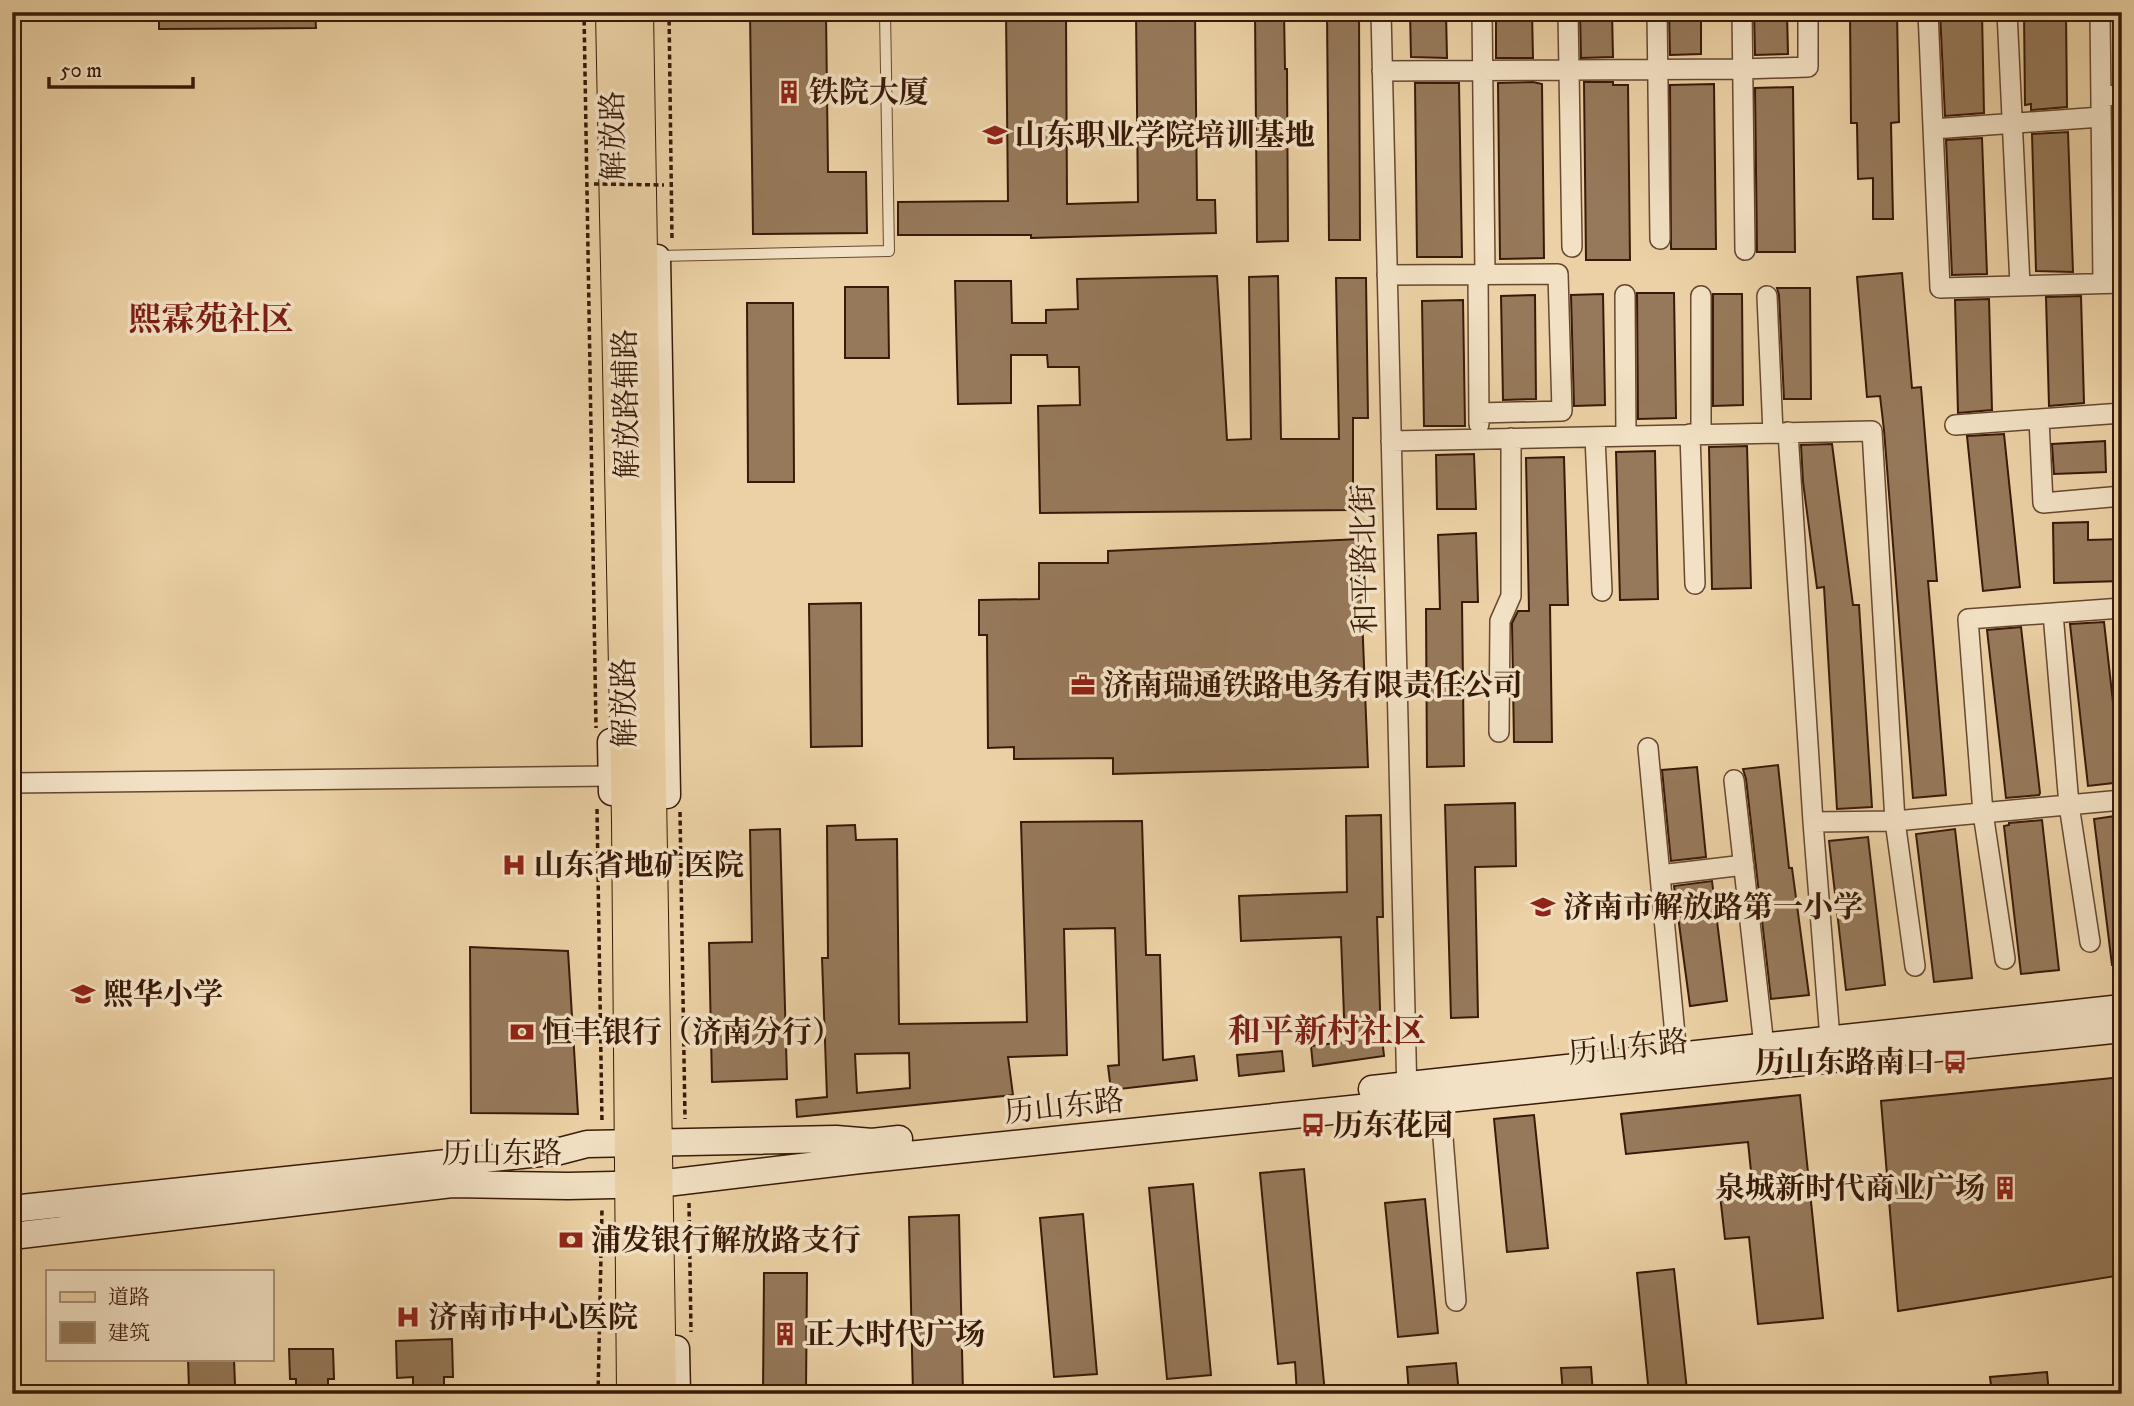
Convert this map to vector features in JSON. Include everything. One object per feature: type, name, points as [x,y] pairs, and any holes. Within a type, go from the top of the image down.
[{"type":"main road","name":"解放路","points":[[611,12],[639,821]]},
{"type":"main road","name":"解放路","points":[[638,12],[639,821],[630,1142],[631,1184],[657,1339],[661,1394]]},
{"type":"main road","points":[[606,791],[639,821],[667,795]]},
{"type":"main road","points":[[616,1390],[657,1339]]},
{"type":"street","name":"解放路辅路","points":[[598,12],[606,791]]},
{"type":"street","name":"解放路辅路","points":[[652,12],[667,795]]},
{"type":"street","name":"和平路北街","points":[[1381,12],[1407,1094]]},
{"type":"street","points":[[1480,439],[1482,12]]},
{"type":"street","points":[[1568,12],[1572,247]]},
{"type":"street","points":[[1657,12],[1660,239]]},
{"type":"street","points":[[1742,12],[1745,250]]},
{"type":"street","points":[[1382,71],[1808,67],[1808,12]]},
{"type":"street","points":[[1928,12],[1940,288],[2112,283],[2101,117],[2100,12]]},
{"type":"street","points":[[2007,12],[2020,285]]},
{"type":"street","points":[[2101,96],[2122,95]]},
{"type":"street","points":[[1933,129],[2101,117]]},
{"type":"street","points":[[1387,275],[1558,274],[1562,411],[1479,413]]},
{"type":"street","points":[[1625,295],[1626,436]]},
{"type":"street","points":[[1695,584],[1695,434],[1701,296]]},
{"type":"street","points":[[1767,296],[1781,433],[1830,1039]]},
{"type":"street","points":[[1955,425],[2122,413]]},
{"type":"street","points":[[2039,419],[2043,503],[2122,496]]},
{"type":"street","points":[[1391,441],[1872,431],[1895,821],[1915,966]]},
{"type":"street","points":[[1595,437],[1602,591]]},
{"type":"street","points":[[1499,732],[1500,621],[1511,596],[1511,438]]},
{"type":"street","points":[[2005,959],[1983,813],[1968,619],[2122,608]]},
{"type":"street","points":[[2053,613],[2070,805],[2090,942]]},
{"type":"street","points":[[1648,747],[1677,1056]]},
{"type":"street","points":[[1734,780],[1763,1046]]},
{"type":"street","points":[[12,783],[606,791]]},
{"type":"street","points":[[1813,822],[1895,821],[2122,800]]},
{"type":"street","points":[[1660,875],[1744,865]]},
{"type":"street","name":"历山东路","points":[[12,1236],[452,1184],[631,1184],[1407,1094],[1677,1056],[2122,1008]]},
{"type":"street","name":"历山东路","points":[[12,1209],[560,1151],[587,1144],[836,1139],[872,1142],[1407,1094],[1440,1100],[2122,1029]]},
{"type":"street","points":[[1440,1100],[1455,1301]]},
{"type":"street","points":[[657,1339],[677,1394]]},
{"type":"lane","points":[[657,257],[888,251],[885,12]]},
{"type":"path","points":[[584,12],[596,736]]},
{"type":"path","points":[[594,184],[664,185]]},
{"type":"path","points":[[606,791],[630,1142]]},
{"type":"path","points":[[616,1390],[631,1184]]},
{"type":"building","points":[[159,12],[315,12],[316,28],[159,29]]},
{"type":"building","name":"铁院大厦","points":[[750,12],[826,12],[828,172],[866,172],[867,233],[753,234]]},
{"type":"building","points":[[1006,12],[1066,12],[1067,204],[1138,202],[1136,12],[1195,12],[1197,200],[1215,200],[1216,233],[1031,238],[1031,235],[898,235],[898,202],[1008,201]]},
{"type":"building","points":[[1255,12],[1284,12],[1288,241],[1257,242]]},
{"type":"building","points":[[1327,12],[1359,12],[1360,240],[1329,240]]},
{"type":"building","points":[[1410,12],[1446,12],[1447,58],[1411,57]]},
{"type":"building","points":[[1496,12],[1532,12],[1533,58],[1496,58]]},
{"type":"building","points":[[1580,12],[1612,12],[1613,57],[1581,58]]},
{"type":"building","points":[[1669,12],[1701,12],[1701,54],[1670,55]]},
{"type":"building","points":[[1754,12],[1787,12],[1788,54],[1755,55]]},
{"type":"building","points":[[1850,12],[1897,12],[1899,122],[1891,123],[1893,219],[1873,219],[1873,178],[1858,179],[1857,123],[1851,123]]},
{"type":"building","points":[[1940,12],[1982,12],[1984,113],[1945,116]]},
{"type":"building","points":[[2024,12],[2066,12],[2067,107],[2031,110],[2031,104],[2025,105]]},
{"type":"building","points":[[1584,82],[1628,85],[1630,260],[1586,260]]},
{"type":"building","points":[[1415,83],[1459,83],[1462,257],[1417,257]]},
{"type":"building","points":[[1498,83],[1542,84],[1544,258],[1500,259]]},
{"type":"building","points":[[1714,84],[1716,249],[1671,249],[1670,85]]},
{"type":"building","points":[[1793,87],[1795,252],[1757,252],[1755,88]]},
{"type":"building","points":[[2122,107],[2122,173],[2114,173],[2113,108]]},
{"type":"building","points":[[2068,132],[2073,272],[2036,271],[2032,134]]},
{"type":"building","points":[[1982,138],[1987,274],[1952,275],[1946,140]]},
{"type":"building","points":[[1902,273],[1912,388],[1921,387],[1937,581],[1928,581],[1946,795],[1913,798],[1884,430],[1880,396],[1867,397],[1857,277]]},
{"type":"building","points":[[1217,276],[1227,440],[1251,439],[1249,277],[1278,276],[1281,439],[1339,439],[1336,278],[1366,278],[1368,418],[1353,418],[1353,510],[1040,513],[1038,406],[1080,405],[1079,367],[1048,367],[1047,355],[1011,355],[1011,403],[958,404],[955,281],[1011,281],[1012,323],[1046,323],[1046,310],[1078,309],[1077,279]]},
{"type":"building","points":[[845,287],[888,287],[889,358],[845,358]]},
{"type":"building","points":[[1777,288],[1810,288],[1811,399],[1784,399]]},
{"type":"building","points":[[1637,293],[1674,293],[1676,418],[1638,419]]},
{"type":"building","points":[[1603,294],[1605,405],[1574,406],[1571,295]]},
{"type":"building","points":[[1713,294],[1742,294],[1743,405],[1713,406]]},
{"type":"building","points":[[1535,295],[1536,399],[1503,400],[1501,296]]},
{"type":"building","points":[[2081,296],[2084,403],[2049,406],[2046,297]]},
{"type":"building","points":[[1989,299],[1992,410],[1958,413],[1955,300]]},
{"type":"building","points":[[1463,300],[1465,426],[1424,426],[1422,301]]},
{"type":"building","points":[[747,303],[793,303],[794,482],[748,482]]},
{"type":"building","points":[[2004,434],[2020,587],[1983,591],[1967,436]]},
{"type":"building","points":[[2105,441],[2106,472],[2054,474],[2052,444]]},
{"type":"building","points":[[1832,444],[1853,605],[1859,605],[1872,807],[1837,809],[1824,587],[1817,588],[1803,482],[1801,445]]},
{"type":"building","points":[[1747,446],[1751,588],[1712,589],[1709,447]]},
{"type":"building","points":[[1655,451],[1658,599],[1620,600],[1616,452]]},
{"type":"building","points":[[1474,454],[1476,509],[1437,509],[1436,455]]},
{"type":"building","points":[[1564,457],[1568,605],[1550,605],[1552,742],[1514,742],[1512,623],[1518,611],[1529,611],[1526,458]]},
{"type":"building","points":[[2088,522],[2088,540],[2122,539],[2122,581],[2054,583],[2053,523]]},
{"type":"building","points":[[1476,533],[1478,602],[1462,602],[1464,766],[1427,767],[1426,609],[1440,609],[1438,535]]},
{"type":"building","points":[[1359,539],[1368,767],[1113,774],[1113,758],[1014,759],[1014,747],[988,748],[987,635],[979,635],[979,600],[1039,599],[1039,563],[1108,563],[1108,551]]},
{"type":"building","points":[[861,603],[862,746],[811,747],[809,604]]},
{"type":"building","points":[[2104,622],[2122,782],[2088,786],[2070,624]]},
{"type":"building","points":[[2021,627],[2040,793],[2006,798],[1987,630]]},
{"type":"building","points":[[1778,765],[1789,868],[1792,868],[1809,995],[1771,999],[1743,769]]},
{"type":"building","points":[[1697,767],[1706,857],[1671,861],[1662,770]]},
{"type":"building","points":[[1515,803],[1516,866],[1475,867],[1478,1017],[1451,1018],[1445,805]]},
{"type":"building","points":[[1381,815],[1383,917],[1377,917],[1384,1056],[1313,1066],[1311,1046],[1345,1042],[1341,937],[1241,941],[1239,896],[1347,892],[1346,816]]},
{"type":"building","points":[[2122,815],[2122,965],[2112,965],[2094,819]]},
{"type":"building","points":[[2042,820],[2059,970],[2021,974],[2004,826],[2009,823]]},
{"type":"building","points":[[1142,821],[1146,955],[1160,955],[1163,1060],[1194,1056],[1197,1080],[1111,1090],[1108,1066],[1119,1065],[1115,928],[1064,929],[1067,1055],[1008,1057],[1013,1095],[797,1117],[796,1100],[827,1097],[822,958],[828,958],[827,826],[855,825],[856,840],[897,839],[899,1024],[1027,1022],[1021,822]],"holes":[[[909,1053],[910,1088],[857,1093],[855,1054]]]},
{"type":"building","points":[[780,829],[787,1079],[712,1082],[709,943],[752,942],[750,830]]},
{"type":"building","points":[[1955,829],[1972,978],[1934,982],[1916,834]]},
{"type":"building","points":[[1868,837],[1885,985],[1846,990],[1829,841]]},
{"type":"building","points":[[1712,881],[1727,1001],[1690,1006],[1674,886]]},
{"type":"building","name":"恒丰银行（济南分行）","points":[[470,947],[568,951],[578,1114],[471,1113]]},
{"type":"building","points":[[1282,1051],[1284,1071],[1239,1076],[1237,1055]]},
{"type":"building","name":"泉城新时代商业广场","points":[[2122,1077],[2122,1275],[1898,1311],[1881,1101]]},
{"type":"building","points":[[1800,1095],[1823,1318],[1758,1324],[1749,1237],[1725,1239],[1720,1195],[1753,1191],[1748,1142],[1626,1154],[1621,1114]]},
{"type":"building","points":[[1534,1115],[1548,1248],[1507,1252],[1494,1119]]},
{"type":"building","points":[[1304,1169],[1325,1394],[1297,1394],[1295,1362],[1278,1364],[1260,1173]]},
{"type":"building","points":[[1193,1184],[1211,1375],[1167,1379],[1149,1188]]},
{"type":"building","points":[[1425,1199],[1438,1333],[1398,1337],[1385,1203]]},
{"type":"building","points":[[1083,1214],[1097,1374],[1054,1377],[1040,1218]]},
{"type":"building","points":[[959,1215],[963,1394],[913,1394],[909,1217]]},
{"type":"building","points":[[1674,1269],[1687,1390],[1649,1394],[1637,1273]]},
{"type":"building","name":"正大时代广场","points":[[764,1273],[807,1273],[806,1394],[763,1394]]},
{"type":"building","points":[[452,1339],[453,1377],[444,1377],[444,1394],[413,1394],[413,1377],[397,1378],[396,1341]]},
{"type":"building","points":[[289,1349],[333,1349],[334,1379],[328,1379],[328,1394],[296,1394],[296,1379],[290,1379]]},
{"type":"building","points":[[188,1360],[234,1360],[235,1385],[228,1385],[229,1394],[194,1394],[194,1389],[189,1389]]},
{"type":"building","points":[[1456,1363],[1459,1394],[1409,1394],[1407,1367]]},
{"type":"building","points":[[1591,1367],[1593,1394],[1563,1394],[1561,1368]]},
{"type":"building","points":[[2047,1372],[2049,1394],[1992,1394],[1990,1377]]},
{"type":"place","name":"铁院大厦","points":[[789,92]]},
{"type":"place","name":"山东职业学院培训基地","points":[[995,135]]},
{"type":"place","name":"济南瑞通铁路电务有限责任公司","points":[[1083,685]]},
{"type":"place","name":"山东省地矿医院","points":[[514,865]]},
{"type":"place","name":"济南市解放路第一小学","points":[[1543,907]]},
{"type":"place","name":"熙华小学","points":[[83,994]]},
{"type":"place","name":"恒丰银行（济南分行）","points":[[522,1032]]},
{"type":"place","name":"历山东路南口","points":[[1955,1062]]},
{"type":"place","name":"历东花园","points":[[1313,1125]]},
{"type":"place","name":"泉城新时代商业广场","points":[[2005,1188]]},
{"type":"place","name":"浦发银行解放路支行","points":[[571,1240]]},
{"type":"place","name":"济南市中心医院","points":[[408,1317]]},
{"type":"place","name":"正大时代广场","points":[[785,1334]]},
{"type":"district","name":"熙霖苑社区","points":[[211,318]]},
{"type":"district","name":"和平新村社区","points":[[1327,1030]]}]
